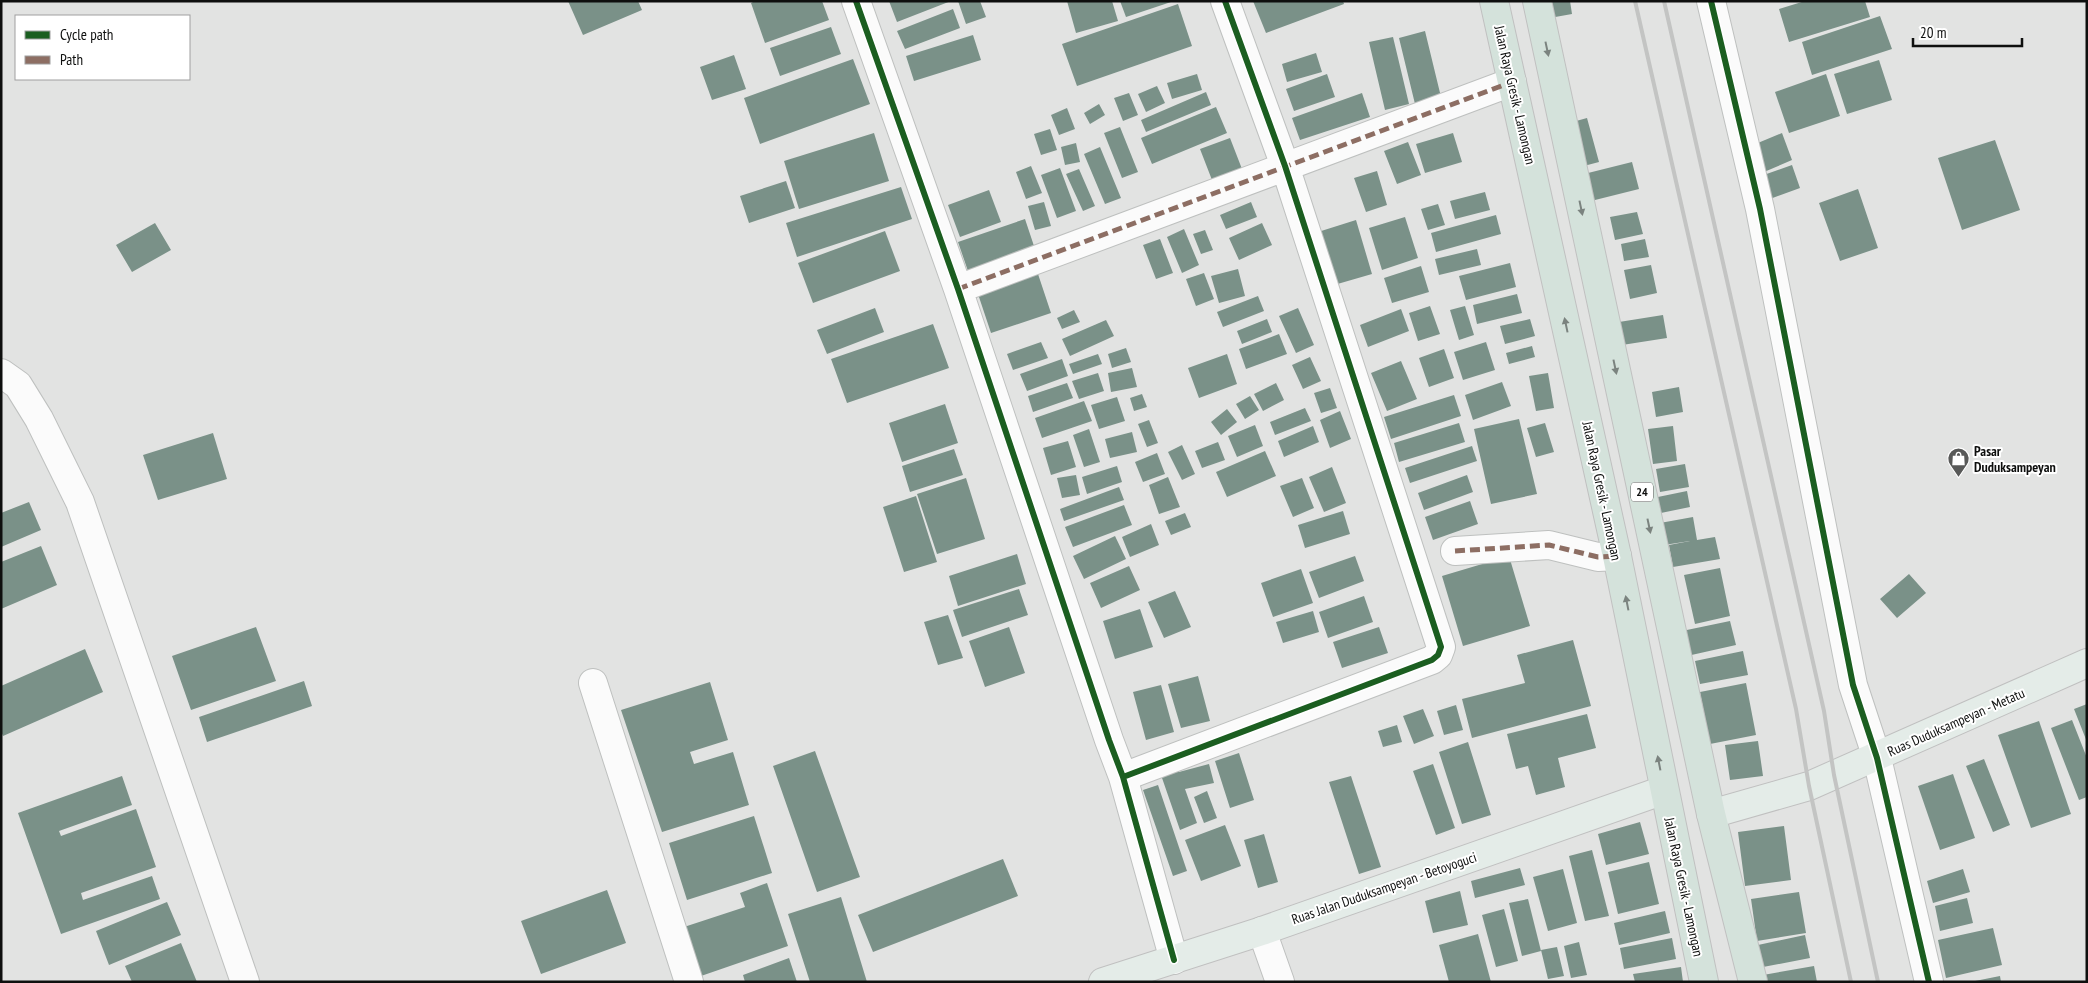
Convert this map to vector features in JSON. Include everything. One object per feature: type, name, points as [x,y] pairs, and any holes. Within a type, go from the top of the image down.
[{"type":"highway","name":"Jalan Raya Gresik - Lamongan","points":[[1494,1],[1617,556],[1704,982]]},
{"type":"highway","name":"24","points":[[1537,1],[1711,814],[1753,982]]},
{"type":"main road","name":"Ruas Duduksampeyan - Metatu","points":[[1711,814],[1809,786],[1876,758],[2087,663]]},
{"type":"main road","name":"Ruas Jalan Duduksampeyan - Betoyoguci","points":[[1103,982],[1262,931],[1664,790]]},
{"type":"street","points":[[856,1],[958,289],[1105,731],[1123,777],[1174,960]]},
{"type":"street","points":[[1123,777],[1432,660],[1438,655],[1441,647],[1285,166],[1225,1]]},
{"type":"street","points":[[1711,1],[1760,209],[1853,685],[1876,758],[1929,982]]},
{"type":"street","points":[[958,289],[1512,82]]},
{"type":"street","points":[[1,373],[18,385],[39,419],[80,502],[245,982]]},
{"type":"street","points":[[1455,551],[1549,545],[1598,557],[1617,556]]},
{"type":"street","points":[[593,683],[689,982]]},
{"type":"street","points":[[1262,931],[1280,982]]},
{"type":"building","points":[[568,1],[638,1],[642,10],[583,35]]},
{"type":"building","points":[[755,1],[822,1],[829,20],[765,43],[751,3]]},
{"type":"building","points":[[889,1],[951,1],[897,22]]},
{"type":"building","points":[[958,1],[980,1],[986,17],[966,24]]},
{"type":"building","points":[[1067,1],[1112,1],[1118,21],[1076,33]]},
{"type":"building","points":[[1120,1],[1171,1],[1171,2],[1126,17]]},
{"type":"building","points":[[1253,1],[1343,1],[1344,4],[1266,33]]},
{"type":"building","points":[[1541,1],[1570,1],[1572,14],[1544,19]]},
{"type":"building","points":[[1805,1],[1865,1],[1870,17],[1789,42],[1779,9]]},
{"type":"building","points":[[1178,4],[1192,46],[1077,86],[1062,44]]},
{"type":"building","points":[[953,9],[960,28],[905,49],[897,31]]},
{"type":"building","points":[[1880,16],[1892,49],[1812,75],[1802,42]]},
{"type":"building","points":[[831,27],[841,54],[780,76],[770,48]]},
{"type":"building","points":[[1425,31],[1441,97],[1415,104],[1399,38]]},
{"type":"building","points":[[973,35],[981,60],[914,81],[906,56]]},
{"type":"building","points":[[1393,37],[1409,104],[1385,110],[1369,42]]},
{"type":"building","points":[[1316,53],[1322,72],[1287,82],[1282,64]]},
{"type":"building","points":[[734,55],[746,89],[712,100],[700,67]]},
{"type":"building","points":[[853,59],[870,104],[760,144],[744,98]]},
{"type":"building","points":[[1879,60],[1892,100],[1847,114],[1834,74]]},
{"type":"building","points":[[1197,74],[1202,90],[1172,99],[1167,83]]},
{"type":"building","points":[[1327,74],[1335,97],[1294,111],[1286,89]]},
{"type":"building","points":[[1826,74],[1840,116],[1789,133],[1775,92]]},
{"type":"building","points":[[1157,86],[1165,103],[1146,112],[1138,94]]},
{"type":"building","points":[[1206,92],[1211,105],[1146,132],[1141,120]]},
{"type":"building","points":[[1129,93],[1138,115],[1123,121],[1114,98]]},
{"type":"building","points":[[1362,93],[1370,117],[1300,140],[1292,118]]},
{"type":"building","points":[[1099,104],[1105,115],[1090,124],[1084,113]]},
{"type":"building","points":[[1216,107],[1227,133],[1152,164],[1141,138]]},
{"type":"building","points":[[1067,108],[1075,129],[1059,135],[1051,115]]},
{"type":"building","points":[[1587,118],[1599,162],[1580,167],[1569,123]]},
{"type":"building","points":[[1120,127],[1138,172],[1122,178],[1104,133]]},
{"type":"building","points":[[1050,129],[1057,150],[1041,155],[1034,134]]},
{"type":"building","points":[[874,133],[889,181],[799,209],[784,161]]},
{"type":"building","points":[[1453,133],[1462,162],[1425,173],[1416,144]]},
{"type":"building","points":[[1782,133],[1792,160],[1764,172],[1753,145]]},
{"type":"building","points":[[1230,138],[1242,169],[1212,180],[1200,149]]},
{"type":"building","points":[[1995,140],[2020,210],[1962,230],[1938,158]]},
{"type":"building","points":[[1408,142],[1421,175],[1397,184],[1384,151]]},
{"type":"building","points":[[1076,143],[1080,162],[1065,165],[1061,147]]},
{"type":"building","points":[[1100,147],[1121,198],[1105,204],[1084,154]]},
{"type":"building","points":[[1632,162],[1639,189],[1587,202],[1580,175]]},
{"type":"building","points":[[1792,165],[1800,188],[1767,200],[1758,177]]},
{"type":"building","points":[[1031,166],[1042,193],[1026,199],[1016,172]]},
{"type":"building","points":[[1060,168],[1076,211],[1057,218],[1041,175]]},
{"type":"building","points":[[1079,169],[1095,206],[1083,211],[1066,174]]},
{"type":"building","points":[[1377,171],[1387,205],[1366,212],[1354,178]]},
{"type":"building","points":[[786,181],[795,208],[749,223],[740,196]]},
{"type":"building","points":[[901,187],[912,219],[797,257],[786,223]]},
{"type":"building","points":[[1858,189],[1878,248],[1840,261],[1819,203]]},
{"type":"building","points":[[989,190],[1001,222],[960,237],[948,205]]},
{"type":"building","points":[[1485,192],[1490,210],[1455,219],[1450,201]]},
{"type":"building","points":[[1044,202],[1051,226],[1035,230],[1028,206]]},
{"type":"building","points":[[1251,202],[1257,217],[1226,229],[1220,215]]},
{"type":"building","points":[[1438,204],[1445,225],[1428,230],[1421,209]]},
{"type":"building","points":[[1637,212],[1643,234],[1615,240],[1610,217]]},
{"type":"building","points":[[1496,215],[1501,234],[1436,252],[1431,233]]},
{"type":"building","points":[[1405,217],[1418,258],[1382,270],[1369,228]]},
{"type":"building","points":[[1025,219],[1035,249],[968,271],[958,242]]},
{"type":"building","points":[[1356,220],[1372,274],[1334,285],[1318,232]]},
{"type":"building","points":[[155,223],[171,250],[132,272],[116,245]]},
{"type":"building","points":[[1262,223],[1272,245],[1239,260],[1229,238]]},
{"type":"building","points":[[1184,229],[1199,265],[1182,273],[1167,237]]},
{"type":"building","points":[[1205,230],[1213,250],[1201,254],[1193,234]]},
{"type":"building","points":[[885,231],[900,271],[813,303],[798,263]]},
{"type":"building","points":[[1160,239],[1173,273],[1156,279],[1143,245]]},
{"type":"building","points":[[1645,239],[1649,257],[1624,261],[1621,244]]},
{"type":"building","points":[[1477,249],[1481,265],[1439,275],[1435,259]]},
{"type":"building","points":[[1510,263],[1516,287],[1466,300],[1459,276]]},
{"type":"building","points":[[1651,265],[1657,293],[1630,299],[1624,270]]},
{"type":"building","points":[[1421,266],[1429,292],[1392,303],[1384,278]]},
{"type":"building","points":[[1238,269],[1245,296],[1219,303],[1211,276]]},
{"type":"building","points":[[1037,271],[1051,313],[991,333],[977,291]]},
{"type":"building","points":[[1204,273],[1214,299],[1196,306],[1186,279]]},
{"type":"building","points":[[1517,294],[1522,313],[1477,324],[1473,305]]},
{"type":"building","points":[[1258,296],[1264,311],[1223,327],[1217,312]]},
{"type":"building","points":[[1430,306],[1440,334],[1418,341],[1409,313]]},
{"type":"building","points":[[1465,306],[1474,335],[1459,340],[1450,310]]},
{"type":"building","points":[[875,308],[884,332],[827,354],[817,330]]},
{"type":"building","points":[[1298,308],[1314,345],[1296,353],[1279,316]]},
{"type":"building","points":[[1401,309],[1409,331],[1368,347],[1360,325]]},
{"type":"building","points":[[1074,310],[1080,322],[1062,329],[1057,318]]},
{"type":"building","points":[[1663,315],[1667,338],[1622,345],[1619,322]]},
{"type":"building","points":[[1267,319],[1272,332],[1242,344],[1237,331]]},
{"type":"building","points":[[1530,319],[1535,336],[1505,344],[1500,326]]},
{"type":"building","points":[[1106,320],[1114,336],[1070,356],[1062,339]]},
{"type":"building","points":[[933,324],[949,368],[847,403],[831,359]]},
{"type":"building","points":[[1279,334],[1287,354],[1246,369],[1239,349]]},
{"type":"building","points":[[1041,342],[1048,358],[1013,370],[1007,354]]},
{"type":"building","points":[[1486,342],[1495,370],[1463,380],[1454,352]]},
{"type":"building","points":[[1532,346],[1535,357],[1509,364],[1506,353]]},
{"type":"building","points":[[1126,348],[1131,362],[1112,368],[1108,354]]},
{"type":"building","points":[[1444,349],[1454,378],[1429,387],[1419,358]]},
{"type":"building","points":[[1098,354],[1102,364],[1073,374],[1069,364]]},
{"type":"building","points":[[1227,354],[1237,384],[1199,398],[1188,368]]},
{"type":"building","points":[[1310,357],[1321,381],[1303,389],[1292,365]]},
{"type":"building","points":[[1062,359],[1068,376],[1027,391],[1020,374]]},
{"type":"building","points":[[1401,361],[1417,399],[1387,411],[1371,373]]},
{"type":"building","points":[[1132,368],[1137,387],[1111,392],[1108,373]]},
{"type":"building","points":[[1098,373],[1104,391],[1079,399],[1072,381]]},
{"type":"building","points":[[1548,373],[1554,408],[1536,411],[1529,376]]},
{"type":"building","points":[[1502,382],[1511,406],[1473,420],[1465,395]]},
{"type":"building","points":[[1067,383],[1073,398],[1033,412],[1028,396]]},
{"type":"building","points":[[1276,383],[1284,400],[1263,411],[1254,394]]},
{"type":"building","points":[[1679,387],[1683,412],[1656,417],[1652,392]]},
{"type":"building","points":[[1330,388],[1337,408],[1321,413],[1314,393]]},
{"type":"building","points":[[1142,394],[1147,407],[1134,411],[1130,398]]},
{"type":"building","points":[[1454,395],[1461,416],[1391,439],[1384,417]]},
{"type":"building","points":[[1250,396],[1259,410],[1245,419],[1236,404]]},
{"type":"building","points":[[1117,397],[1125,421],[1099,429],[1091,405]]},
{"type":"building","points":[[1084,401],[1092,421],[1042,438],[1035,418]]},
{"type":"building","points":[[945,404],[958,443],[902,462],[889,423]]},
{"type":"building","points":[[1305,408],[1311,421],[1275,435],[1270,422]]},
{"type":"building","points":[[1227,409],[1237,422],[1221,435],[1211,422]]},
{"type":"building","points":[[1340,411],[1351,439],[1330,448],[1320,420]]},
{"type":"building","points":[[1519,419],[1537,494],[1491,504],[1474,429]]},
{"type":"building","points":[[1149,420],[1158,443],[1147,447],[1138,424]]},
{"type":"building","points":[[1459,423],[1465,442],[1399,462],[1394,443]]},
{"type":"building","points":[[1545,423],[1554,452],[1536,457],[1527,428]]},
{"type":"building","points":[[1255,425],[1263,446],[1237,457],[1228,436]]},
{"type":"building","points":[[1313,426],[1319,442],[1284,457],[1278,441]]},
{"type":"building","points":[[1673,426],[1677,461],[1653,464],[1648,429]]},
{"type":"building","points":[[1089,429],[1100,462],[1084,467],[1073,435]]},
{"type":"building","points":[[1132,432],[1137,452],[1110,458],[1105,439]]},
{"type":"building","points":[[213,433],[227,479],[158,500],[143,455]]},
{"type":"building","points":[[1068,441],[1076,467],[1051,475],[1043,448]]},
{"type":"building","points":[[1218,442],[1225,460],[1202,468],[1195,451]]},
{"type":"building","points":[[1182,445],[1195,474],[1182,480],[1168,452]]},
{"type":"building","points":[[1472,446],[1477,461],[1410,483],[1405,468]]},
{"type":"building","points":[[954,449],[963,475],[910,492],[902,466]]},
{"type":"building","points":[[1265,451],[1276,476],[1227,497],[1216,472]]},
{"type":"building","points":[[1157,453],[1165,474],[1143,482],[1135,462]]},
{"type":"building","points":[[1685,464],[1689,487],[1660,492],[1656,469]]},
{"type":"building","points":[[1117,466],[1122,482],[1087,494],[1082,477]]},
{"type":"building","points":[[1332,467],[1346,503],[1324,512],[1309,477]]},
{"type":"building","points":[[1076,475],[1080,495],[1062,498],[1057,478]]},
{"type":"building","points":[[1467,475],[1473,492],[1424,510],[1418,493]]},
{"type":"building","points":[[1168,477],[1180,507],[1159,514],[1149,485]]},
{"type":"building","points":[[966,478],[985,539],[937,554],[917,494]]},
{"type":"building","points":[[1302,478],[1314,508],[1293,517],[1280,486]]},
{"type":"building","points":[[1119,487],[1124,500],[1064,521],[1060,509]]},
{"type":"building","points":[[1687,491],[1690,507],[1656,514],[1653,498]]},
{"type":"building","points":[[916,496],[937,562],[904,572],[883,507]]},
{"type":"building","points":[[1470,501],[1478,524],[1433,540],[1425,517]]},
{"type":"building","points":[[29,502],[41,530],[1,547],[1,513]]},
{"type":"building","points":[[1124,505],[1132,525],[1073,547],[1065,527]]},
{"type":"building","points":[[1343,511],[1350,534],[1305,548],[1298,525]]},
{"type":"building","points":[[1185,513],[1191,527],[1171,535],[1165,521]]},
{"type":"building","points":[[1693,517],[1697,540],[1715,537],[1720,559],[1673,567],[1669,545],[1690,541],[1664,545],[1660,523]]},
{"type":"building","points":[[1151,524],[1159,545],[1130,557],[1122,537]]},
{"type":"building","points":[[1115,536],[1126,559],[1084,579],[1073,556]]},
{"type":"building","points":[[41,546],[57,585],[1,609],[1,562]]},
{"type":"building","points":[[1017,554],[1026,584],[958,606],[949,576]]},
{"type":"building","points":[[1355,556],[1364,581],[1319,598],[1309,572]]},
{"type":"building","points":[[1509,556],[1530,626],[1463,646],[1442,576]]},
{"type":"building","points":[[1129,566],[1140,590],[1101,608],[1090,583]]},
{"type":"building","points":[[1720,568],[1730,616],[1695,624],[1684,575]]},
{"type":"building","points":[[1301,569],[1313,603],[1273,617],[1261,583]]},
{"type":"building","points":[[1909,574],[1926,593],[1897,618],[1880,599]]},
{"type":"building","points":[[1019,589],[1028,615],[962,637],[953,610]]},
{"type":"building","points":[[1175,591],[1191,627],[1164,638],[1148,602]]},
{"type":"building","points":[[1364,596],[1373,622],[1328,638],[1319,612]]},
{"type":"building","points":[[1140,609],[1153,647],[1115,659],[1103,621]]},
{"type":"building","points":[[1313,611],[1319,632],[1283,643],[1276,622]]},
{"type":"building","points":[[948,615],[963,658],[938,665],[924,622]]},
{"type":"building","points":[[1730,621],[1736,645],[1687,656],[1682,631]]},
{"type":"building","points":[[256,627],[276,681],[191,710],[172,656]]},
{"type":"building","points":[[1009,627],[1025,673],[985,687],[969,641]]},
{"type":"building","points":[[1379,627],[1388,653],[1342,668],[1333,642]]},
{"type":"building","points":[[1573,640],[1591,706],[1472,738],[1462,699],[1525,683],[1517,655]]},
{"type":"building","points":[[85,649],[103,692],[3,736],[1,731],[1,686]]},
{"type":"building","points":[[1743,651],[1748,675],[1700,684],[1695,661]]},
{"type":"building","points":[[1198,676],[1210,721],[1181,728],[1168,684]]},
{"type":"building","points":[[304,681],[312,706],[207,742],[199,717]]},
{"type":"building","points":[[710,682],[728,740],[690,752],[694,764],[733,752],[749,805],[662,832],[621,710]]},
{"type":"building","points":[[1746,683],[1756,735],[1710,744],[1700,692]]},
{"type":"building","points":[[1161,685],[1174,732],[1146,740],[1133,692]]},
{"type":"building","points":[[2087,704],[2087,742],[2074,709]]},
{"type":"building","points":[[1456,705],[1463,730],[1444,735],[1437,711]]},
{"type":"building","points":[[1423,709],[1434,736],[1414,744],[1403,716]]},
{"type":"building","points":[[1587,714],[1596,748],[1558,758],[1565,787],[1536,795],[1528,766],[1516,769],[1507,734]]},
{"type":"building","points":[[2072,720],[2087,758],[2087,797],[2079,800],[2051,728]]},
{"type":"building","points":[[2039,721],[2071,814],[2031,828],[1998,735]]},
{"type":"building","points":[[1397,725],[1402,742],[1383,747],[1378,731]]},
{"type":"building","points":[[1758,741],[1763,776],[1730,780],[1725,745]]},
{"type":"building","points":[[1468,742],[1491,815],[1462,824],[1439,752]]},
{"type":"building","points":[[815,751],[860,877],[817,892],[773,766]]},
{"type":"building","points":[[1239,753],[1254,800],[1230,808],[1215,761]]},
{"type":"building","points":[[1984,759],[2010,825],[1993,832],[1966,766]]},
{"type":"building","points":[[1209,764],[1214,783],[1185,789],[1197,823],[1180,830],[1161,775],[1178,769],[1179,772]]},
{"type":"building","points":[[1433,764],[1455,828],[1436,835],[1413,771]]},
{"type":"building","points":[[1953,774],[1975,838],[1940,850],[1918,786]]},
{"type":"building","points":[[122,776],[132,805],[59,831],[61,836],[136,809],[156,867],[81,893],[83,900],[152,876],[160,899],[61,934],[18,813]]},
{"type":"building","points":[[1351,776],[1381,867],[1359,874],[1329,782]]},
{"type":"building","points":[[1158,785],[1187,871],[1173,876],[1143,790]]},
{"type":"building","points":[[1207,791],[1217,818],[1204,823],[1194,797]]},
{"type":"building","points":[[754,816],[772,873],[687,900],[669,843]]},
{"type":"building","points":[[1640,822],[1649,854],[1606,865],[1598,834]]},
{"type":"building","points":[[1225,825],[1241,866],[1201,881],[1185,840]]},
{"type":"building","points":[[1784,826],[1791,880],[1745,886],[1738,832]]},
{"type":"building","points":[[1264,834],[1278,882],[1258,888],[1244,840]]},
{"type":"building","points":[[1592,850],[1609,916],[1585,921],[1569,856]]},
{"type":"building","points":[[1003,859],[1018,896],[873,952],[858,915]]},
{"type":"building","points":[[1649,862],[1659,904],[1618,914],[1608,872]]},
{"type":"building","points":[[1520,868],[1525,885],[1475,898],[1471,881]]},
{"type":"building","points":[[1563,869],[1577,923],[1548,931],[1533,877]]},
{"type":"building","points":[[1963,869],[1970,892],[1933,903],[1927,881]]},
{"type":"building","points":[[767,883],[788,946],[701,976],[684,927],[745,907],[740,893]]},
{"type":"building","points":[[607,890],[626,943],[541,974],[521,921]]},
{"type":"building","points":[[1460,891],[1468,925],[1433,933],[1425,901]]},
{"type":"building","points":[[1799,892],[1806,933],[1757,941],[1751,899]]},
{"type":"building","points":[[841,897],[867,982],[810,982],[788,914]]},
{"type":"building","points":[[1967,898],[1973,923],[1940,931],[1935,906]]},
{"type":"building","points":[[1528,899],[1541,951],[1522,956],[1509,903]]},
{"type":"building","points":[[167,902],[181,935],[109,965],[96,931]]},
{"type":"building","points":[[1504,909],[1518,961],[1496,967],[1482,915]]},
{"type":"building","points":[[1665,911],[1670,933],[1619,945],[1614,923]]},
{"type":"building","points":[[1993,928],[2002,965],[1946,978],[1938,940]]},
{"type":"building","points":[[1478,934],[1491,982],[1449,982],[1439,945]]},
{"type":"building","points":[[1805,935],[1810,958],[1763,967],[1758,945]]},
{"type":"building","points":[[1672,938],[1676,959],[1624,969],[1620,948]]},
{"type":"building","points":[[1579,942],[1587,975],[1571,978],[1564,946]]},
{"type":"building","points":[[181,943],[197,982],[132,982],[125,966]]},
{"type":"building","points":[[1557,947],[1564,976],[1548,979],[1541,950]]},
{"type":"building","points":[[789,958],[797,982],[745,982],[743,975]]},
{"type":"building","points":[[1814,966],[1817,982],[1764,982],[1763,975]]},
{"type":"building","points":[[1681,967],[1683,982],[1635,982],[1633,974]]},
{"type":"building","points":[[2000,976],[2001,982],[1975,982],[1975,981]]},
{"type":"railway","points":[[1635,1],[1796,709],[1809,786],[1851,982]]},
{"type":"railway","points":[[1664,1],[1824,711],[1834,775],[1878,982]]},
{"type":"marked path","points":[[958,289],[1512,82]]},
{"type":"marked path","points":[[1455,551],[1549,545],[1598,557],[1617,556]]},
{"type":"cycle path","points":[[856,1],[958,289],[1123,777],[1174,960]]},
{"type":"cycle path","points":[[1123,777],[1432,660],[1438,655],[1441,647],[1285,166],[1225,1]]},
{"type":"cycle path","points":[[1711,1],[1760,209],[1853,685],[1877,758],[1929,982]]},
{"type":"place","name":"Pasar Duduksampeyan","points":[[1958,478]]}]
